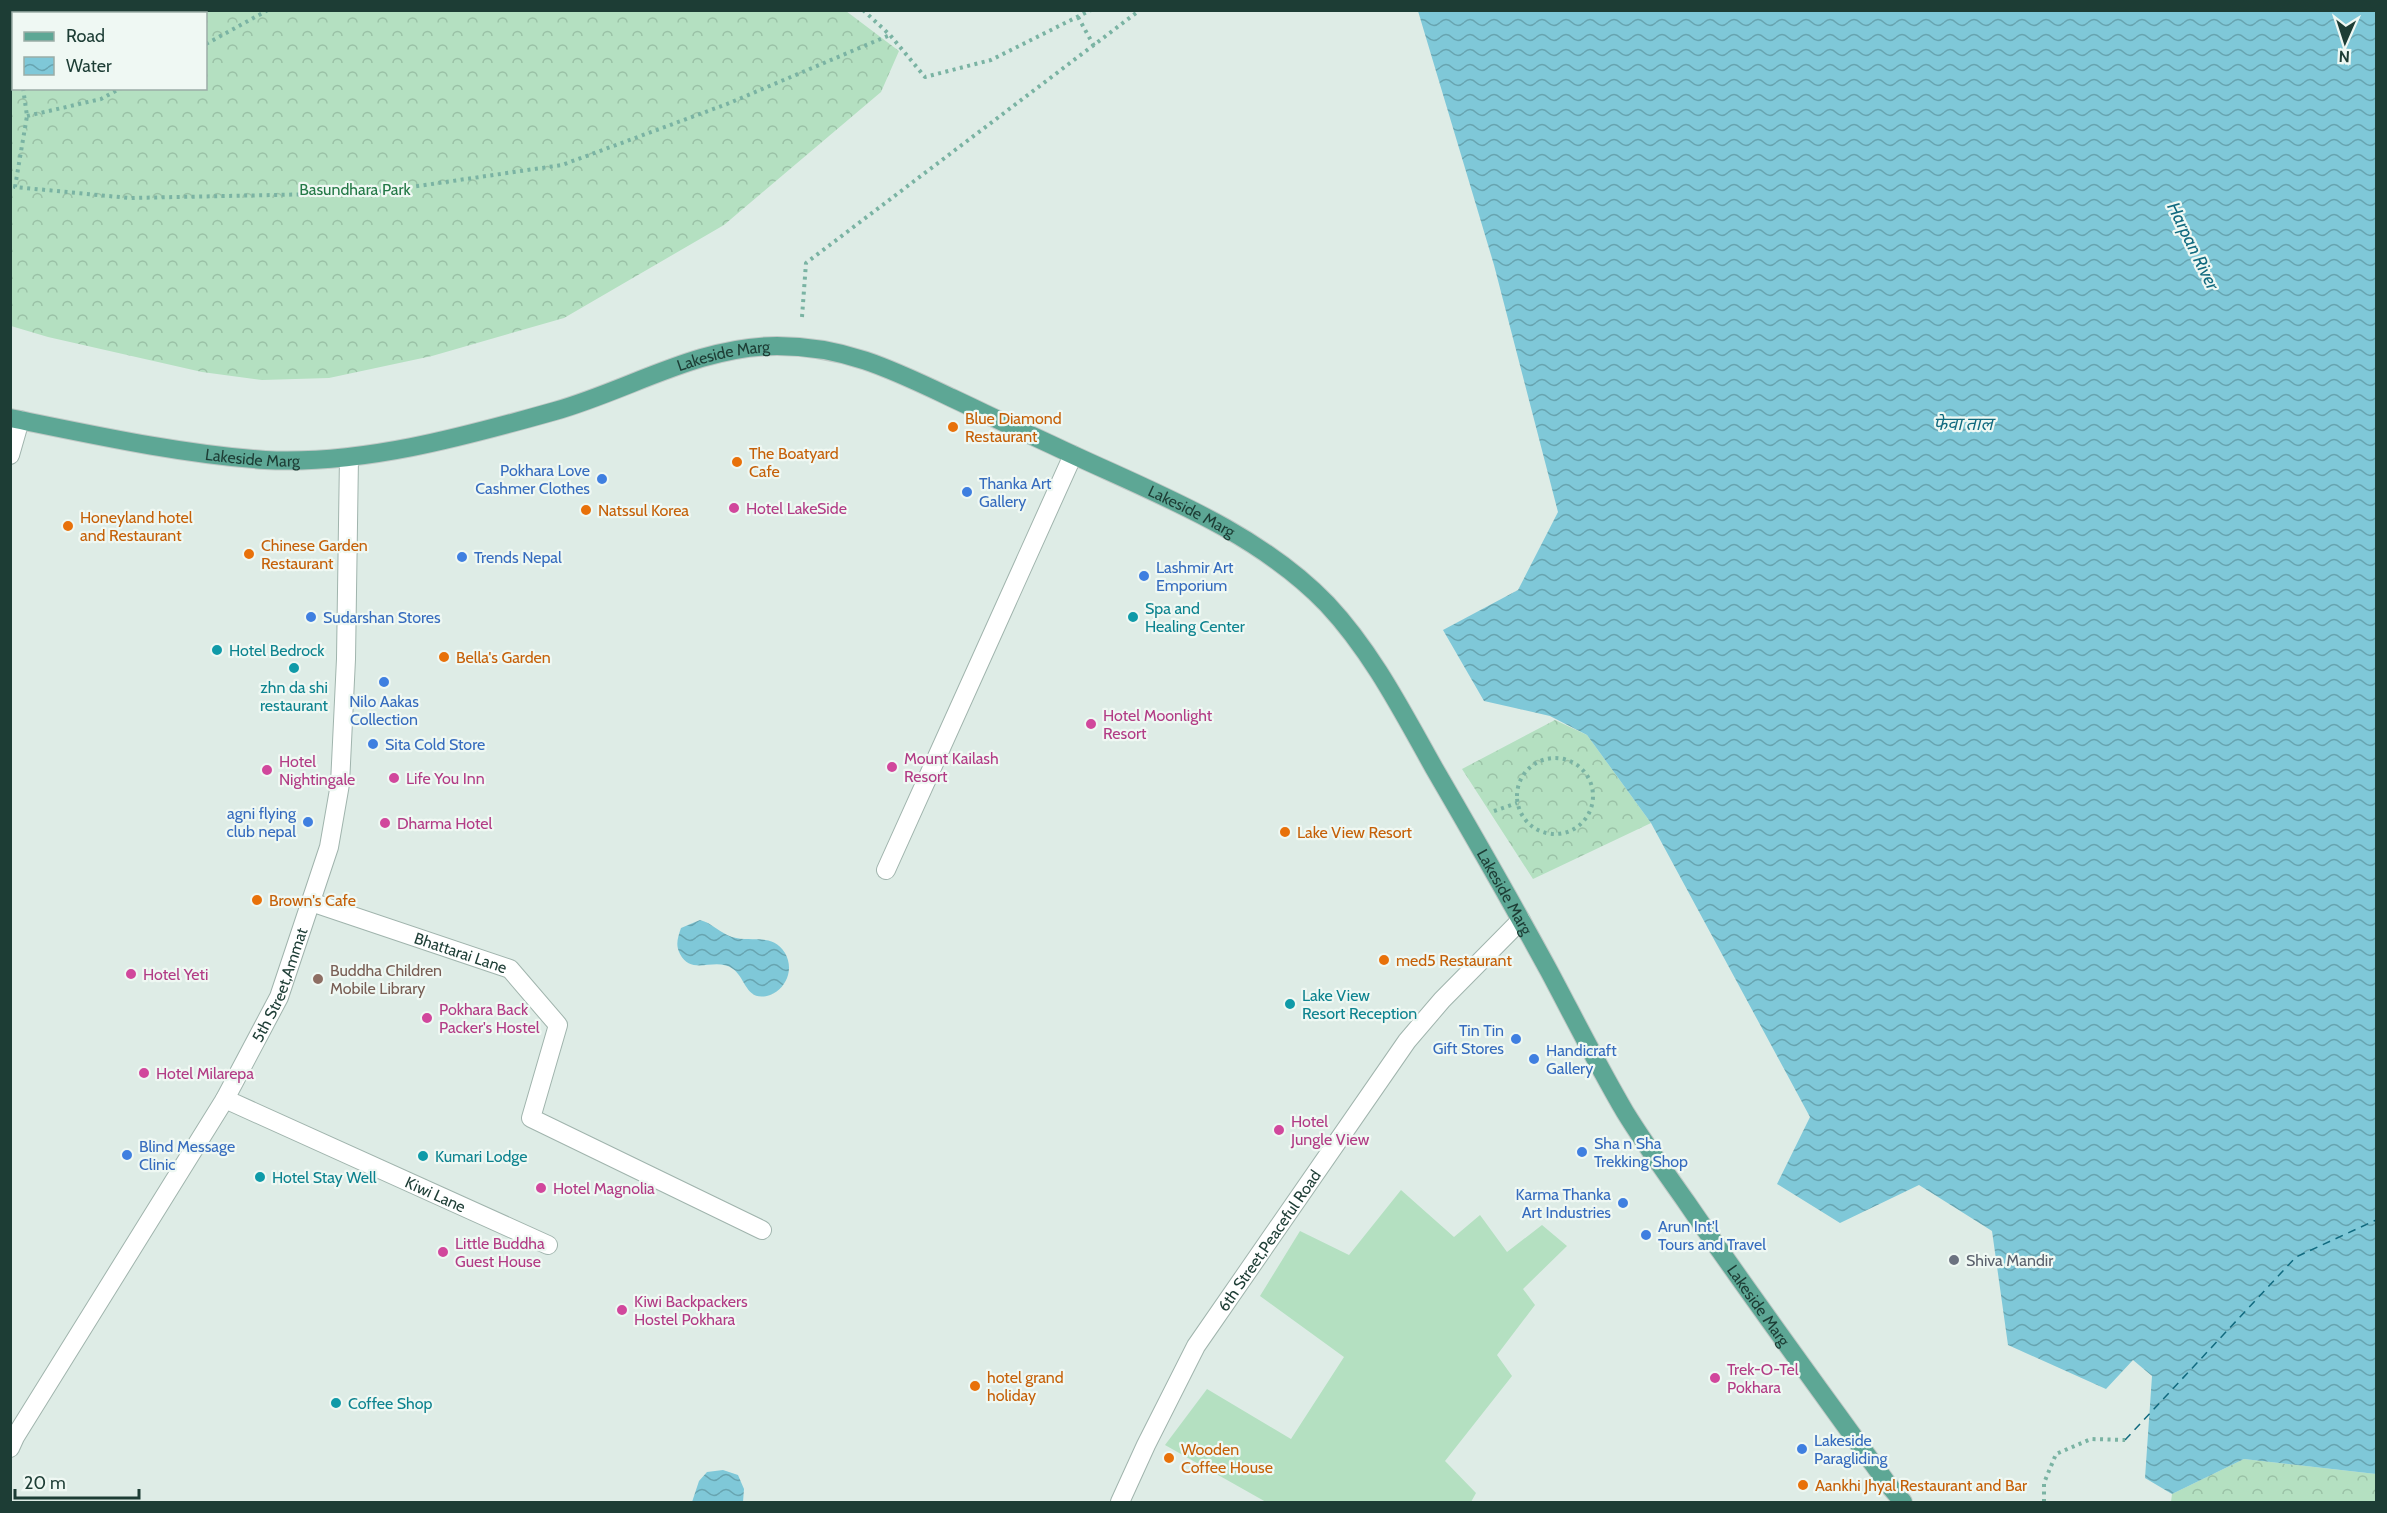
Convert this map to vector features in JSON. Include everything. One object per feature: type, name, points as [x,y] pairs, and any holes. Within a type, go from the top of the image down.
[{"type":"main road","name":"Lakeside Marg","points":[[15,419],[208,453],[269,460],[349,457],[434,444],[563,409],[668,368],[729,351],[772,346],[826,350],[882,365],[1172,501],[1251,542],[1297,575],[1326,603],[1349,629],[1384,680],[1521,920],[1626,1113],[1726,1261],[1903,1503]]},
{"type":"street","points":[[10,455],[15,419]]},
{"type":"street","points":[[886,870],[1073,455]]},
{"type":"street","name":"5th Street,Ammat","points":[[10,1448],[225,1099],[279,997],[329,847],[340,784],[346,659],[349,457]]},
{"type":"street","name":"Bhattarai Lane","points":[[311,902],[510,969],[558,1025],[531,1118],[762,1230]]},
{"type":"street","name":"6th Street,Peaceful Road","points":[[1120,1503],[1146,1445],[1203,1336],[1407,1041],[1442,1000],[1521,920]]},
{"type":"street","name":"Kiwi Lane","points":[[225,1099],[548,1245]]},
{"type":"path","points":[[207,43],[268,10]]},
{"type":"path","points":[[863,10],[890,35],[925,77],[991,60],[1091,10]]},
{"type":"path","points":[[801,348],[806,263],[1140,10]]},
{"type":"path","points":[[1078,17],[1094,46]]},
{"type":"path","points":[[23,90],[27,116],[13,187],[129,198],[370,193],[562,165],[727,104],[890,35]]},
{"type":"path","points":[[27,116],[101,99],[117,90]]},
{"type":"path","points":[[1551,758],[1575,763],[1585,771],[1594,794],[1593,806],[1587,818],[1578,827],[1566,833],[1553,834],[1540,831],[1530,825],[1521,814],[1517,802],[1517,789],[1528,768],[1539,761],[1551,758]]},
{"type":"path","points":[[2044,1503],[2044,1483],[2056,1454],[2091,1440],[2125,1440]]},
{"type":"green space","name":"Basundhara Park","points":[[11,11],[846,11],[899,51],[881,92],[724,225],[564,318],[432,356],[329,378],[262,380],[202,372],[48,337],[11,326]]},
{"type":"green space","points":[[1555,720],[1587,735],[1651,823],[1533,879],[1462,769]]},
{"type":"green space","points":[[1401,1190],[1454,1237],[1480,1215],[1507,1252],[1542,1225],[1567,1246],[1523,1289],[1535,1305],[1497,1355],[1512,1376],[1445,1461],[1476,1493],[1471,1502],[1266,1502],[1165,1445],[1207,1389],[1291,1439],[1344,1357],[1260,1296],[1300,1231],[1349,1255]]},
{"type":"green space","points":[[2244,1459],[2376,1474],[2376,1502],[2171,1502],[2172,1494]]},
{"type":"water","name":"फेवा ताल","points":[[1418,11],[2376,11],[2376,1474],[2244,1459],[2172,1494],[2145,1478],[2152,1376],[2133,1360],[2106,1389],[2008,1345],[1992,1231],[1919,1185],[1840,1223],[1777,1184],[1810,1117],[1651,823],[1587,735],[1550,716],[1484,701],[1443,630],[1518,590],[1558,512],[1494,265]]},
{"type":"water","points":[[700,920],[732,937],[774,942],[780,947],[788,961],[789,972],[782,987],[770,995],[756,996],[751,993],[733,969],[719,964],[697,965],[685,961],[678,947],[681,928]]},
{"type":"water","points":[[723,1470],[738,1475],[744,1489],[743,1502],[692,1502],[699,1481],[707,1472]]},
{"type":"ferry route","points":[[2125,1440],[2296,1257],[2376,1220]]},
{"type":"place","name":"Blue Diamond Restaurant","points":[[953,427]]},
{"type":"place","name":"The Boatyard Cafe","points":[[737,462]]},
{"type":"place","name":"Pokhara Love Cashmer Clothes","points":[[602,479]]},
{"type":"place","name":"Thanka Art Gallery","points":[[967,492]]},
{"type":"place","name":"Hotel LakeSide","points":[[734,508]]},
{"type":"place","name":"Natssul Korea","points":[[586,510]]},
{"type":"place","name":"Honeyland hotel and Restaurant","points":[[68,526]]},
{"type":"place","name":"Chinese Garden Restaurant","points":[[249,554]]},
{"type":"place","name":"Trends Nepal","points":[[462,557]]},
{"type":"place","name":"Lashmir Art Emporium","points":[[1144,576]]},
{"type":"place","name":"Sudarshan Stores","points":[[311,617]]},
{"type":"place","name":"Spa and Healing Center","points":[[1133,617]]},
{"type":"place","name":"Hotel Bedrock","points":[[217,650]]},
{"type":"place","name":"Bella's Garden","points":[[444,657]]},
{"type":"place","name":"zhn da shi restaurant","points":[[294,668]]},
{"type":"place","name":"Nilo Aakas Collection","points":[[384,682]]},
{"type":"place","name":"Hotel Moonlight Resort","points":[[1091,724]]},
{"type":"place","name":"Sita Cold Store","points":[[373,744]]},
{"type":"place","name":"Mount Kailash Resort","points":[[892,767]]},
{"type":"place","name":"Hotel Nightingale","points":[[267,770]]},
{"type":"place","name":"Life You Inn","points":[[394,778]]},
{"type":"place","name":"agni flying club nepal","points":[[308,822]]},
{"type":"place","name":"Dharma Hotel","points":[[385,823]]},
{"type":"place","name":"Lake View Resort","points":[[1285,832]]},
{"type":"place","name":"Brown's Cafe","points":[[257,900]]},
{"type":"place","name":"med5 Restaurant","points":[[1384,960]]},
{"type":"place","name":"Hotel Yeti","points":[[131,974]]},
{"type":"place","name":"Buddha Children Mobile Library","points":[[318,979]]},
{"type":"place","name":"Lake View Resort Reception","points":[[1290,1004]]},
{"type":"place","name":"Pokhara Back Packer's Hostel","points":[[427,1018]]},
{"type":"place","name":"Tin Tin Gift Stores","points":[[1516,1039]]},
{"type":"place","name":"Handicraft Gallery","points":[[1534,1059]]},
{"type":"place","name":"Hotel Milarepa","points":[[144,1073]]},
{"type":"place","name":"Hotel Jungle View","points":[[1279,1130]]},
{"type":"place","name":"Sha n Sha Trekking Shop","points":[[1582,1152]]},
{"type":"place","name":"Blind Message Clinic","points":[[127,1155]]},
{"type":"place","name":"Kumari Lodge","points":[[423,1156]]},
{"type":"place","name":"Hotel Stay Well","points":[[260,1177]]},
{"type":"place","name":"Hotel Magnolia","points":[[541,1188]]},
{"type":"place","name":"Karma Thanka Art Industries","points":[[1623,1203]]},
{"type":"place","name":"Arun Int'l Tours and Travel","points":[[1646,1235]]},
{"type":"place","name":"Little Buddha Guest House","points":[[443,1252]]},
{"type":"place","name":"Shiva Mandir","points":[[1954,1260]]},
{"type":"place","name":"Kiwi Backpackers Hostel Pokhara","points":[[622,1310]]},
{"type":"place","name":"Trek-O-Tel Pokhara","points":[[1715,1378]]},
{"type":"place","name":"hotel grand holiday","points":[[975,1386]]},
{"type":"place","name":"Coffee Shop","points":[[336,1403]]},
{"type":"place","name":"Lakeside Paragliding","points":[[1802,1449]]},
{"type":"place","name":"Wooden Coffee House","points":[[1169,1458]]},
{"type":"place","name":"Aankhi Jhyal Restaurant and Bar","points":[[1803,1485]]},
{"type":"water label","name":"Harpan River","points":[[2193,246]]}]
